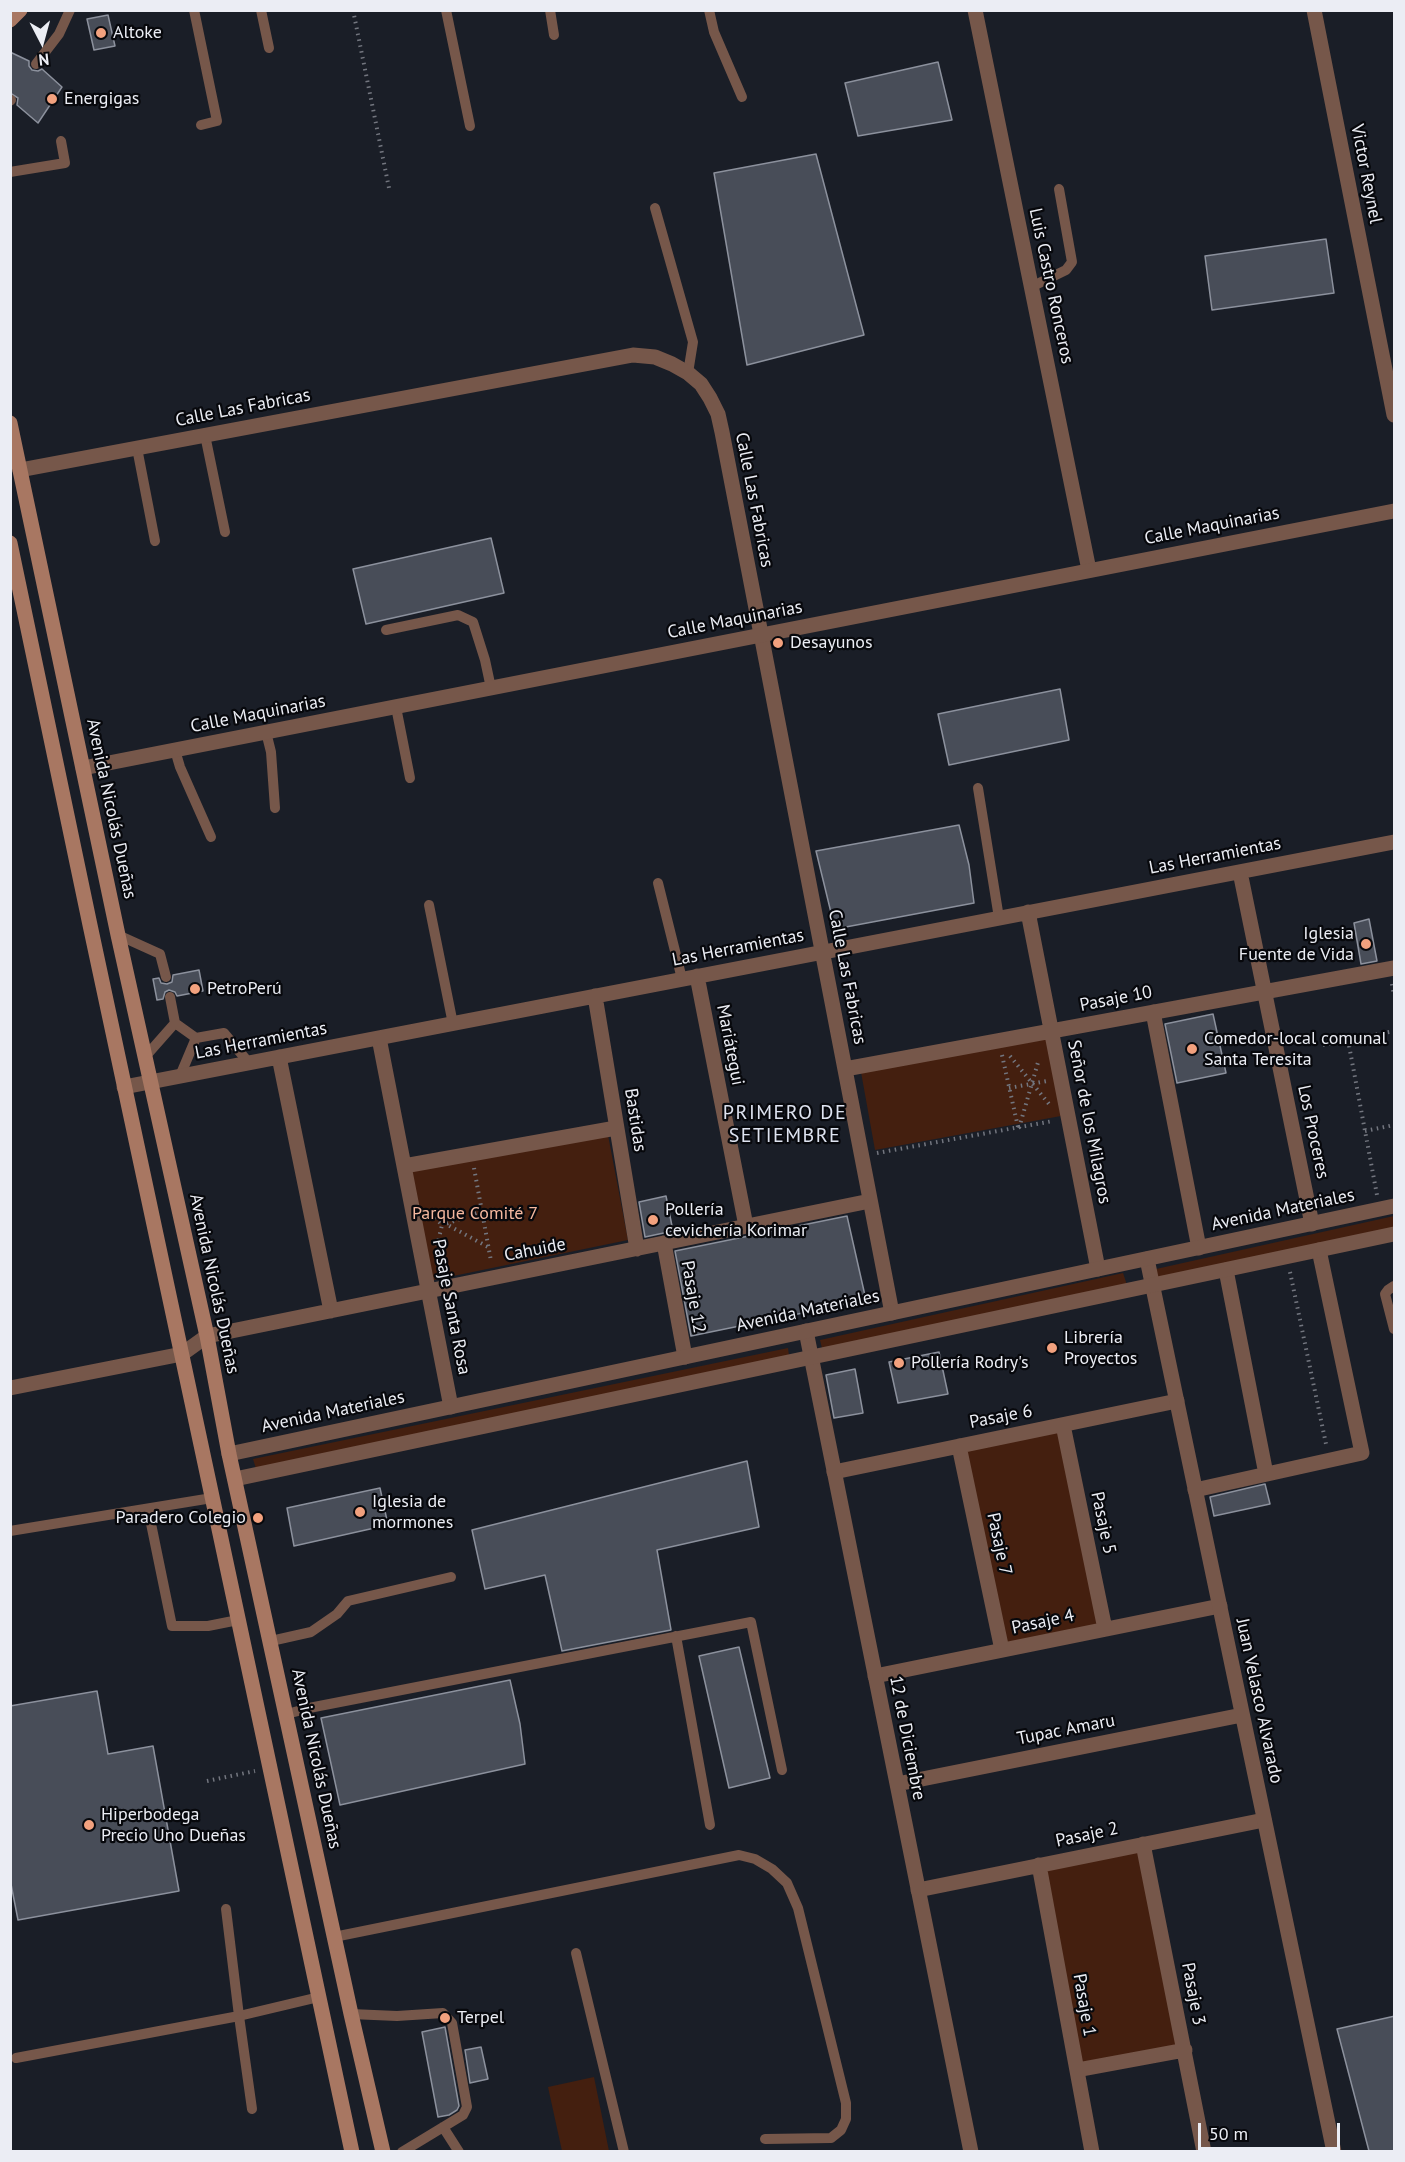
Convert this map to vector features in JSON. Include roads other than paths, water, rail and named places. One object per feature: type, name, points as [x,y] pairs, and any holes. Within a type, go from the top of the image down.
[{"type":"main road","points":[[10,20],[20,10]]},
{"type":"main road","name":"Avenida Nicolás Dueñas","points":[[10,423],[116,928],[207,1336],[235,1479],[334,1937],[383,2151]]},
{"type":"main road","points":[[10,543],[352,2151]]},
{"type":"main road","points":[[90,925],[116,928]]},
{"type":"street","name":"Luis Castro Ronceros","points":[[975,10],[1089,570]]},
{"type":"street","name":"Victor Reynel","points":[[1314,10],[1395,415]]},
{"type":"street","name":"Calle Las Fabricas","points":[[20,470],[633,355],[655,357],[672,364],[688,373],[700,384],[718,414],[892,1313]]},
{"type":"street","name":"Calle Maquinarias","points":[[83,768],[1395,511]]},
{"type":"street","name":"Las Herramientas","points":[[124,1087],[1395,842]]},
{"type":"street","name":"Los Proceres","points":[[1240,872],[1312,1224]]},
{"type":"street","name":"Señor de los Milagros","points":[[1028,912],[1066,1119],[1098,1269]]},
{"type":"street","name":"Pasaje 10","points":[[845,1069],[1395,968]]},
{"type":"street","name":"Mariátegui","points":[[690,978],[746,1226]]},
{"type":"street","name":"Bastidas","points":[[595,996],[637,1250]]},
{"type":"street","points":[[1154,1012],[1199,1248]]},
{"type":"street","name":"Pasaje Santa Rosa","points":[[379,1038],[451,1407]]},
{"type":"street","points":[[279,1057],[331,1311]]},
{"type":"street","points":[[404,1166],[616,1128]]},
{"type":"street","name":"Cahuide","points":[[207,1336],[870,1201]]},
{"type":"street","name":"Avenida Materiales","points":[[230,1454],[1387,1208]]},
{"type":"street","points":[[235,1479],[1395,1234]]},
{"type":"street","name":"Pasaje 12","points":[[664,1243],[685,1357]]},
{"type":"street","points":[[1195,1490],[1362,1454],[1319,1250]]},
{"type":"street","name":"Juan Velasco Alvarado","points":[[1147,1259],[1334,2151]]},
{"type":"street","points":[[1226,1270],[1266,1474]]},
{"type":"street","name":"12 de Diciembre","points":[[806,1331],[971,2151]]},
{"type":"street","points":[[10,1388],[182,1354],[207,1336]]},
{"type":"street","name":"Pasaje 6","points":[[834,1472],[1177,1401]]},
{"type":"street","name":"Pasaje 5","points":[[1063,1425],[1105,1629]]},
{"type":"street","name":"Pasaje 7","points":[[959,1446],[1002,1650]]},
{"type":"street","name":"Pasaje 4","points":[[875,1676],[1220,1606]]},
{"type":"street","name":"Tupac Amaru","points":[[897,1784],[1242,1715]]},
{"type":"street","name":"Pasaje 2","points":[[918,1890],[1264,1820]]},
{"type":"street","name":"Pasaje 3","points":[[1143,1844],[1204,2151]]},
{"type":"street","name":"Pasaje 1","points":[[1039,1865],[1092,2151]]},
{"type":"street","points":[[1077,2070],[1185,2050]]},
{"type":"lane","points":[[36,64],[59,34],[70,10]]},
{"type":"lane","points":[[194,10],[217,121],[201,125]]},
{"type":"lane","points":[[261,10],[269,48]]},
{"type":"lane","points":[[446,10],[470,126]]},
{"type":"lane","points":[[550,10],[554,35]]},
{"type":"lane","points":[[709,10],[714,32],[742,97]]},
{"type":"lane","points":[[10,172],[65,163],[61,141]]},
{"type":"lane","points":[[1031,287],[1066,270],[1072,262],[1059,189]]},
{"type":"lane","points":[[654,208],[693,342],[688,373]]},
{"type":"lane","points":[[205,435],[225,532]]},
{"type":"lane","points":[[137,448],[155,541]]},
{"type":"lane","points":[[386,630],[458,615],[473,622],[491,688]]},
{"type":"lane","points":[[396,707],[410,778]]},
{"type":"lane","points":[[266,732],[271,752],[275,808]]},
{"type":"lane","points":[[176,750],[180,767],[211,837]]},
{"type":"lane","points":[[978,788],[999,918]]},
{"type":"lane","points":[[658,883],[690,978]]},
{"type":"lane","points":[[429,905],[453,1024]]},
{"type":"lane","points":[[116,928],[160,954],[166,977]]},
{"type":"lane","points":[[170,997],[175,1023],[196,1038],[224,1033],[249,1063]]},
{"type":"lane","points":[[145,1057],[175,1023]]},
{"type":"lane","points":[[180,1076],[196,1038]]},
{"type":"lane","points":[[1395,1286],[1385,1294],[1395,1329]]},
{"type":"lane","points":[[10,1531],[212,1497]]},
{"type":"lane","points":[[148,1509],[172,1626],[176,1628],[208,1626],[238,1620]]},
{"type":"lane","points":[[271,1641],[311,1632],[338,1614],[348,1601],[451,1577]]},
{"type":"lane","points":[[287,1714],[748,1622],[752,1624],[782,1770]]},
{"type":"lane","points":[[676,1636],[710,1825]]},
{"type":"lane","points":[[334,1937],[739,1855],[755,1859],[772,1869],[787,1883],[798,1908],[846,2103],[846,2119],[841,2130],[831,2138],[765,2139]]},
{"type":"lane","points":[[226,1909],[252,2109]]},
{"type":"lane","points":[[576,1953],[624,2151]]},
{"type":"lane","points":[[16,2058],[239,2016],[319,1997]]},
{"type":"lane","points":[[351,2014],[397,2016],[443,2013],[452,2023],[467,2107],[463,2115],[402,2151]]},
{"type":"lane","points":[[443,2127],[459,2151]]},
{"type":"place","name":"Altoke","points":[[101,33]]},
{"type":"place","name":"Energigas","points":[[52,99]]},
{"type":"place","name":"Desayunos","points":[[778,643]]},
{"type":"place","name":"Iglesia Fuente de Vida","points":[[1366,944]]},
{"type":"place","name":"PetroPerú","points":[[195,989]]},
{"type":"place","name":"Comedor-local comunal Santa Teresita","points":[[1192,1049]]},
{"type":"place","name":"Pollería cevichería Korimar","points":[[653,1220]]},
{"type":"place","name":"Librería Proyectos","points":[[1052,1348]]},
{"type":"place","name":"Pollería Rodry's","points":[[899,1363]]},
{"type":"place","name":"Iglesia de mormones","points":[[360,1512]]},
{"type":"place","name":"Paradero Colegio","points":[[258,1518]]},
{"type":"place","name":"Hiperbodega Precio Uno Dueñas","points":[[89,1825]]},
{"type":"place","name":"Terpel","points":[[445,2018]]},
{"type":"district","name":"PRIMERO DE SETIEMBRE","points":[[785,1124]]},
{"type":"park label","name":"Parque Comité 7","points":[[475,1214]]}]
